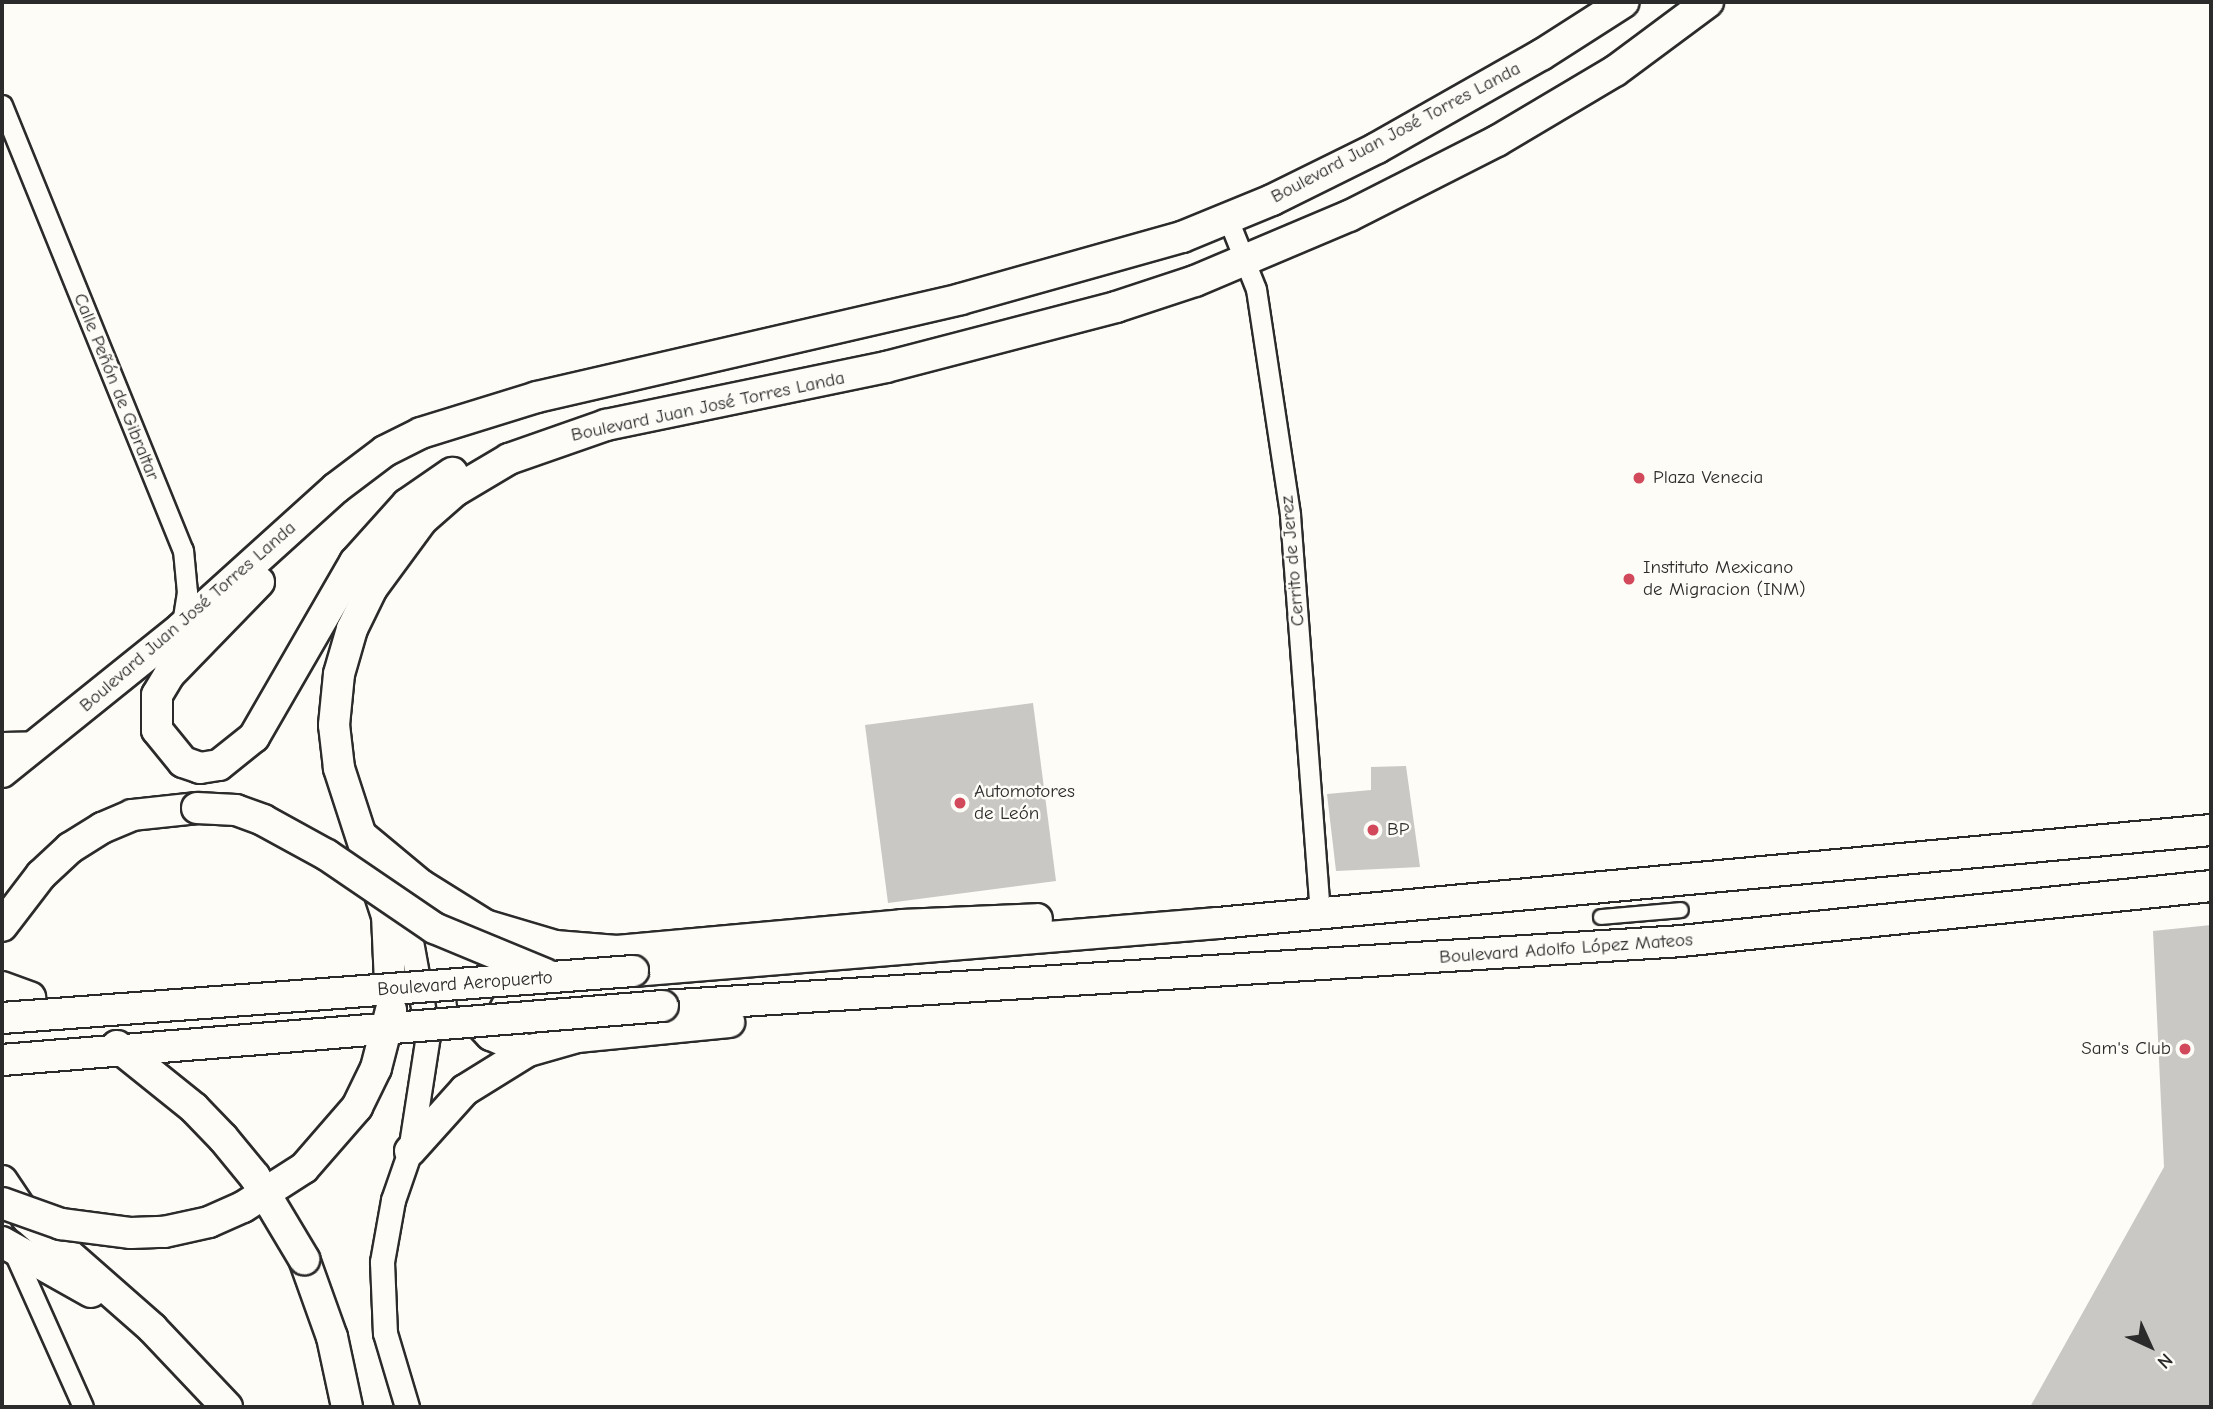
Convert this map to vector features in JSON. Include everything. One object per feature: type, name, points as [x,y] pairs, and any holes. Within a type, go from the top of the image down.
[{"type":"main road","name":"Boulevard Juan José Torres Landa","points":[[2,772],[181,628],[337,488],[386,451],[452,421],[961,299],[1182,237],[1228,219],[1377,148],[1541,55],[1624,2]]},
{"type":"main road","name":"Boulevard Juan José Torres Landa","points":[[2,1203],[61,1224],[131,1233],[198,1224],[243,1207],[304,1168],[357,1107],[376,1068],[391,1006],[387,916],[339,768],[334,725],[339,674],[352,629],[372,588],[414,530],[455,491],[509,459],[570,436],[927,357],[1116,307],[1247,260],[1410,187],[1497,141],[1631,60],[1708,2]]},
{"type":"main road","points":[[337,488],[294,547],[169,675],[157,695],[157,730],[167,747],[200,768],[227,761],[261,725],[355,562],[407,504],[479,460],[570,436]]},
{"type":"main road","points":[[2,796],[42,741]]},
{"type":"main road","points":[[2,926],[41,875],[70,848],[102,828],[132,815],[197,808],[236,810],[263,820],[327,855],[434,928],[555,978]]},
{"type":"main road","points":[[528,1051],[491,1035],[473,1016],[473,1001],[488,979],[514,967],[570,962],[617,951],[902,925],[1140,914],[1189,915],[1218,923],[1320,911],[2211,830]]},
{"type":"main road","points":[[362,836],[421,885],[485,925],[555,946],[617,951]]},
{"type":"main road","name":"Boulevard Adolfo López Mateos","points":[[919,991],[1235,968],[1681,941],[2211,886]]},
{"type":"main road","name":"Boulevard Aeropuerto","points":[[2,1018],[555,978],[1218,923]]},
{"type":"main road","points":[[410,1151],[465,1090],[528,1051],[577,1037],[1132,987],[1235,968]]},
{"type":"main road","points":[[2,987],[64,1014],[118,1046],[194,1108],[255,1177],[304,1259],[332,1337],[347,1407]]},
{"type":"main road","name":"Boulevard Aeropuerto","points":[[2,1060],[663,1006],[919,991]]},
{"type":"main road","points":[[2,1181],[27,1218],[177,1351],[227,1407]]},
{"type":"main road","points":[[7,1245],[68,1282],[124,1306]]},
{"type":"street","name":"Calle Peñón de Gibraltar","points":[[2,105],[183,550],[187,592],[169,675]]},
{"type":"street","name":"Cerrito de Jerez","points":[[1228,219],[1247,260],[1266,349],[1290,515],[1320,911]]},
{"type":"street","points":[[2,742],[42,741]]},
{"type":"street","points":[[362,836],[402,917],[420,979],[428,1057],[410,1151],[393,1200],[382,1262],[385,1333],[407,1407]]},
{"type":"street","points":[[1601,917],[1681,910]]},
{"type":"street","points":[[7,1245],[83,1407]]},
{"type":"building","name":"Automotores de León","points":[[1033,703],[1056,881],[888,903],[865,725]]},
{"type":"building","name":"BP","points":[[1406,766],[1420,867],[1336,871],[1327,794],[1371,790],[1371,767]]},
{"type":"building","name":"Sam's Club","points":[[2211,925],[2211,1407],[2030,1407],[2164,1167],[2153,931]]},
{"type":"place","name":"Plaza Venecia","points":[[1639,478]]},
{"type":"place","name":"Instituto Mexicano de Migracion (INM)","points":[[1629,579]]},
{"type":"place","name":"Automotores de León","points":[[960,803]]},
{"type":"place","name":"BP","points":[[1373,830]]},
{"type":"place","name":"Sam's Club","points":[[2185,1049]]}]
